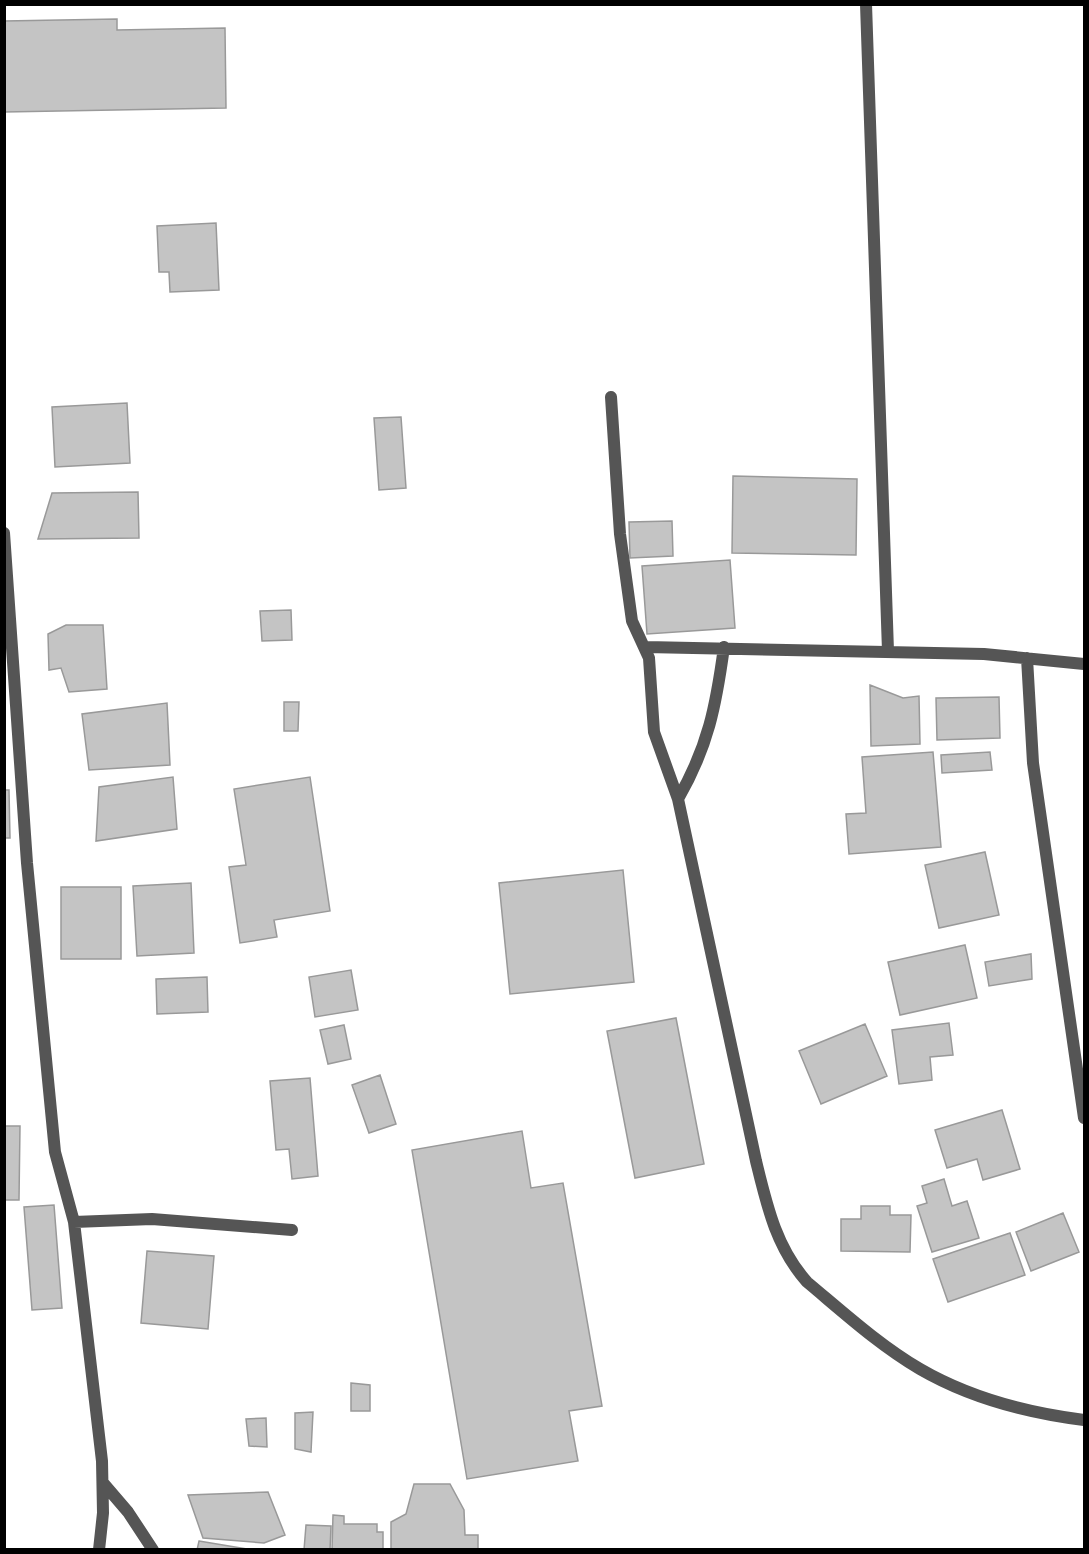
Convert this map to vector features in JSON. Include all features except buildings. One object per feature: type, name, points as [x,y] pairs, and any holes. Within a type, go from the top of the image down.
[{"type":"street","points":[[866,4],[888,651]]},
{"type":"street","points":[[611,397],[620,534],[635,633],[646,647],[652,671],[654,732],[678,799],[769,1213],[780,1243],[792,1265],[807,1282],[862,1327],[918,1368],[981,1397],[1050,1416],[1084,1420]]},
{"type":"street","points":[[4,533],[27,863],[54,1141],[60,1175],[74,1222],[104,1484],[99,1550]]},
{"type":"street","points":[[646,647],[984,654],[1084,664]]},
{"type":"street","points":[[678,799],[690,778],[712,721],[724,647]]},
{"type":"street","points":[[1027,658],[1033,763],[1084,1118]]},
{"type":"street","points":[[74,1222],[152,1219],[292,1230]]},
{"type":"street","points":[[104,1484],[133,1519],[153,1550]]}]
